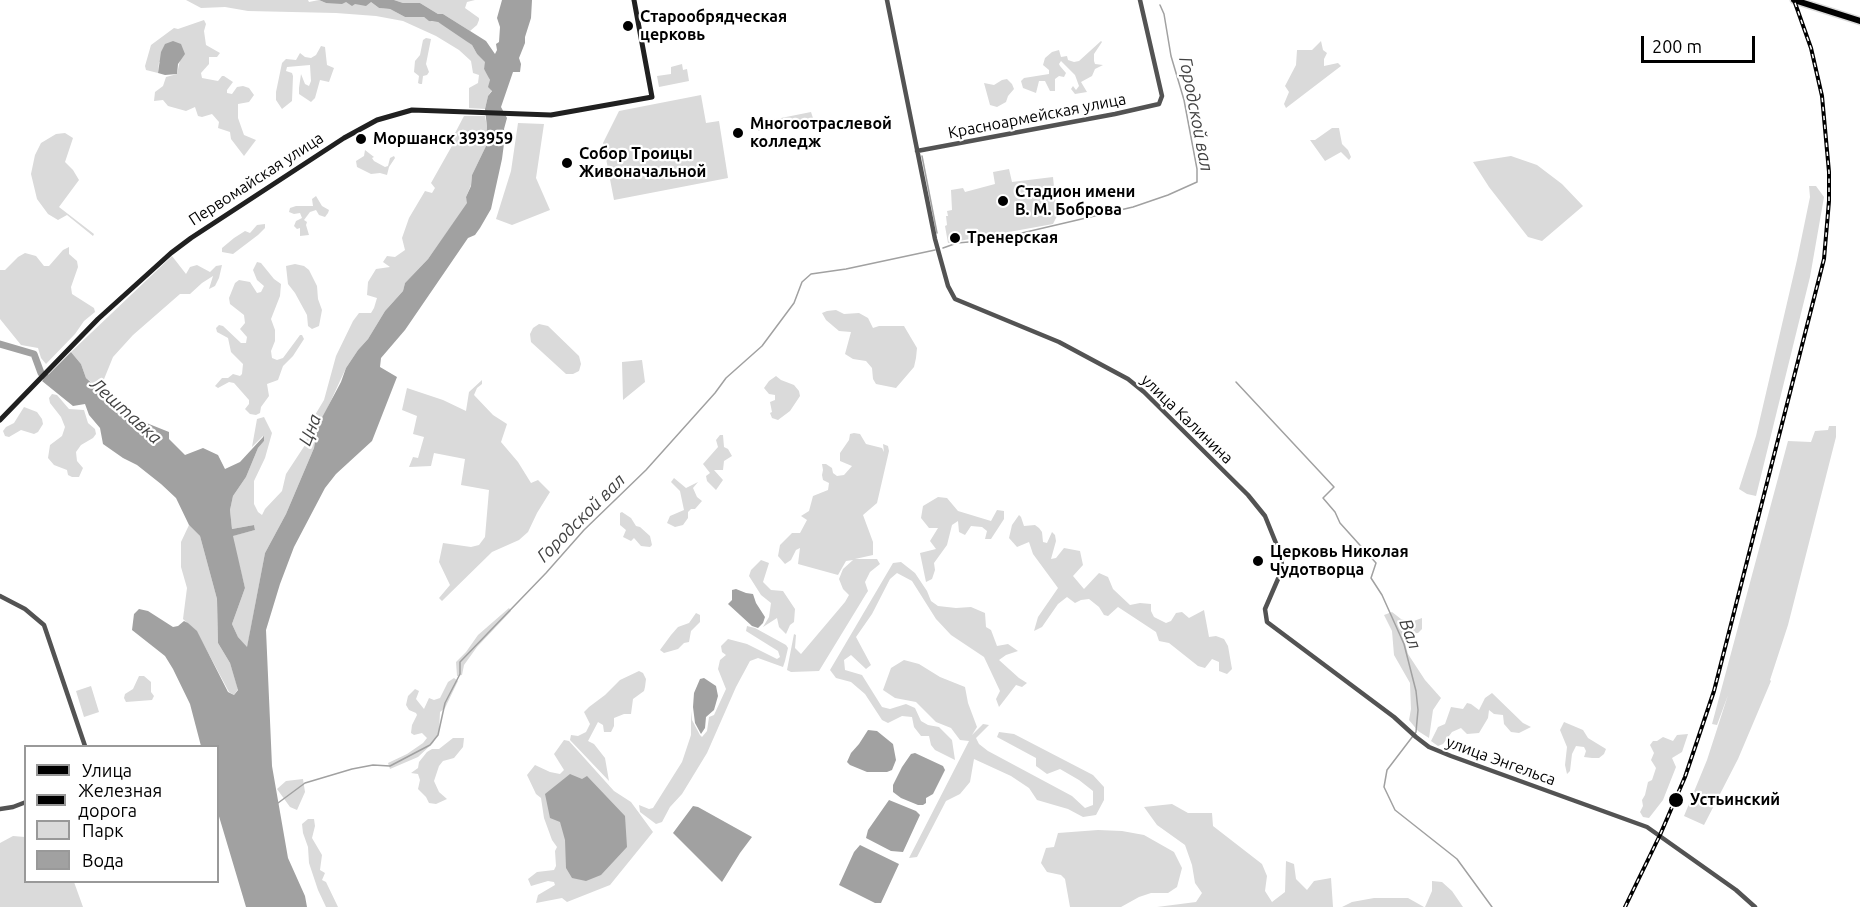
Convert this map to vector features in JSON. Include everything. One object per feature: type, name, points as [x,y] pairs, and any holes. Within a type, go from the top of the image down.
[{"type":"main road","name":"Первомайская улица","points":[[1,420],[90,327],[140,280],[191,238],[351,133],[377,120],[412,110],[551,115],[652,97],[634,0]]},
{"type":"main road","points":[[1794,0],[1860,21]]},
{"type":"street","points":[[887,0],[917,151]]},
{"type":"street","name":"Красноармейская улица","points":[[917,151],[1157,105],[1161,102],[1162,96],[1140,0]]},
{"type":"street","name":"улица Калинина","points":[[917,151],[935,238],[951,295],[959,301],[1059,342],[1128,379],[1248,495],[1265,516],[1282,558],[1281,572],[1265,609],[1265,616]]},
{"type":"street","points":[[0,596],[25,609],[45,625],[84,745]]},
{"type":"street","name":"улица Энгельса","points":[[1265,616],[1273,627],[1394,717],[1429,747],[1634,821],[1660,835],[1736,890],[1755,907]]},
{"type":"street","points":[[0,809],[24,803]]},
{"type":"green space","points":[[186,0],[308,0],[309,2],[319,0],[326,3],[355,4],[371,2],[379,8],[390,9],[405,17],[424,17],[453,30],[472,45],[477,54],[486,62],[484,69],[489,76],[492,90],[485,109],[469,108],[469,88],[478,83],[479,75],[473,73],[471,61],[459,50],[436,36],[403,21],[336,13],[248,11],[225,7],[201,8]]},
{"type":"green space","points":[[394,0],[475,0],[467,2],[465,8],[479,20],[470,31],[420,3],[403,3]]},
{"type":"green space","points":[[204,20],[206,45],[220,53],[217,57],[209,57],[209,64],[201,73],[202,78],[218,81],[224,76],[233,82],[227,93],[232,94],[237,87],[243,86],[249,88],[254,95],[249,102],[238,104],[238,118],[244,135],[256,140],[244,156],[231,139],[230,132],[218,128],[219,122],[212,114],[202,117],[198,116],[195,107],[186,111],[168,106],[163,100],[154,101],[155,92],[163,86],[166,77],[177,74],[180,60],[159,62],[158,73],[146,70],[151,45],[174,28],[178,29]]},
{"type":"green space","points":[[431,39],[426,64],[429,72],[423,76],[422,84],[420,84],[418,83],[419,76],[414,72],[415,61],[420,55],[423,40]]},
{"type":"green space","points":[[1101,41],[1094,54],[1094,61],[1095,64],[1103,65],[1095,69],[1092,76],[1081,82],[1087,92],[1075,94],[1071,89],[1073,86],[1076,90],[1079,86],[1075,75],[1061,61],[1059,64],[1066,73],[1064,77],[1059,76],[1055,79],[1055,91],[1050,91],[1045,81],[1039,81],[1036,93],[1023,88],[1021,81],[1024,78],[1049,74],[1049,70],[1043,65],[1045,58],[1052,52],[1059,50],[1061,57],[1067,56],[1068,60],[1079,61]]},
{"type":"green space","points":[[1321,41],[1323,50],[1327,53],[1324,66],[1338,63],[1341,66],[1286,108],[1284,104],[1289,92],[1285,86],[1296,65],[1297,50],[1312,50]]},
{"type":"green space","points":[[321,46],[325,47],[327,65],[334,68],[329,82],[320,80],[315,98],[311,102],[299,94],[301,74],[305,84],[309,86],[311,81],[310,65],[287,67],[286,71],[292,73],[293,76],[292,101],[282,109],[276,100],[276,92],[282,63],[286,59],[296,60],[300,53],[311,58],[316,55]]},
{"type":"green space","points":[[682,64],[683,70],[687,69],[689,81],[659,87],[657,76],[671,74],[671,67]]},
{"type":"green space","points":[[1007,79],[1014,89],[1006,102],[997,107],[990,105],[984,83],[994,85]]},
{"type":"green space","points":[[701,95],[706,123],[719,121],[728,178],[614,200],[603,143],[619,111]]},
{"type":"green space","points":[[811,112],[814,121],[759,131],[755,127],[756,123]]},
{"type":"green space","points":[[464,116],[485,116],[487,127],[486,146],[472,175],[466,197],[468,203],[428,259],[405,283],[403,291],[385,311],[346,368],[315,435],[314,448],[286,514],[265,553],[247,648],[238,637],[232,624],[245,588],[232,536],[255,530],[254,525],[232,529],[230,510],[233,496],[246,477],[258,448],[264,441],[263,436],[252,447],[257,419],[264,417],[272,433],[265,458],[254,481],[254,504],[262,515],[282,491],[286,474],[305,445],[312,420],[324,400],[336,356],[353,321],[359,313],[371,313],[374,308],[377,298],[367,295],[368,282],[376,269],[390,267],[383,262],[387,256],[395,257],[405,250],[402,238],[409,218],[425,191],[432,193],[435,188],[431,183],[453,144],[454,135]]},
{"type":"green space","points":[[518,123],[544,124],[536,178],[550,210],[512,225],[496,219],[511,171]]},
{"type":"green space","points":[[1332,128],[1339,128],[1342,144],[1351,157],[1349,160],[1341,152],[1325,161],[1310,140],[1315,140]]},
{"type":"green space","points":[[65,133],[73,138],[65,162],[79,180],[59,207],[94,234],[93,236],[67,215],[58,220],[48,214],[37,199],[31,174],[35,155],[41,143],[56,134]]},
{"type":"green space","points":[[365,150],[374,157],[372,158],[374,161],[385,167],[388,166],[390,158],[394,156],[387,175],[371,174],[357,167],[356,161],[364,156]]},
{"type":"green space","points":[[1511,156],[1537,165],[1562,184],[1583,206],[1542,241],[1528,237],[1489,187],[1473,162]]},
{"type":"green space","name":"Стадион имени В. М. Боброва","points":[[1009,169],[1012,182],[1053,177],[1057,216],[1053,224],[948,243],[945,226],[947,225],[947,211],[952,210],[951,190],[963,188],[965,192],[995,184],[993,172]]},
{"type":"green space","points":[[1809,186],[1816,186],[1824,197],[1810,277],[1756,496],[1739,489],[1756,436],[1797,260],[1810,197]]},
{"type":"green space","points":[[316,196],[322,206],[329,210],[328,213],[325,217],[319,215],[316,210],[310,212],[304,220],[307,222],[309,235],[300,236],[300,228],[297,229],[294,226],[296,221],[302,218],[300,213],[289,212],[290,208],[313,206],[312,199]]},
{"type":"green space","points":[[265,224],[265,228],[258,235],[233,254],[222,252],[222,248],[234,238],[245,231],[250,233],[257,225]]},
{"type":"green space","points":[[69,247],[69,254],[77,261],[78,267],[71,287],[72,294],[94,308],[95,312],[84,321],[75,334],[46,364],[38,348],[21,345],[0,319],[0,270],[5,270],[25,253],[36,256],[44,266],[49,266],[63,250]]},
{"type":"green space","points":[[172,256],[186,274],[190,267],[197,265],[210,272],[216,266],[222,265],[215,286],[209,289],[213,276],[190,294],[180,294],[133,335],[113,357],[100,389],[86,378],[81,364],[71,352]]},
{"type":"green space","points":[[257,262],[261,263],[281,284],[280,296],[271,319],[275,330],[272,358],[277,360],[283,358],[300,335],[304,339],[283,366],[278,380],[267,384],[269,396],[261,407],[260,413],[256,415],[250,414],[245,409],[249,400],[234,383],[229,382],[218,388],[215,386],[222,378],[242,374],[243,364],[231,352],[228,338],[217,332],[216,328],[219,325],[223,326],[241,343],[246,343],[247,337],[240,329],[245,323],[244,315],[230,304],[229,298],[235,283],[239,280],[250,282],[257,293],[261,292],[264,286],[257,280],[253,270]]},
{"type":"green space","points":[[295,264],[309,270],[317,286],[322,310],[319,326],[312,329],[308,326],[307,315],[288,284],[286,266]]},
{"type":"green space","points":[[836,310],[844,314],[859,313],[868,318],[873,328],[904,326],[917,348],[916,358],[914,367],[896,388],[876,384],[872,368],[866,361],[853,359],[845,354],[851,332],[839,331],[826,320],[822,313]]},
{"type":"green space","points":[[539,324],[548,326],[579,356],[581,364],[579,371],[566,374],[531,342],[530,334]]},
{"type":"green space","points":[[642,360],[645,382],[623,400],[622,362]]},
{"type":"green space","points":[[776,376],[794,385],[800,396],[790,411],[778,420],[772,418],[770,413],[772,412],[770,402],[775,400],[775,395],[769,394],[764,388]]},
{"type":"green space","points":[[482,380],[482,384],[474,395],[493,415],[507,424],[501,442],[518,462],[531,483],[538,480],[550,492],[528,532],[519,540],[492,552],[442,601],[439,598],[450,585],[439,562],[443,543],[471,547],[479,545],[485,537],[489,490],[461,485],[465,459],[434,453],[431,466],[409,467],[413,457],[418,458],[424,437],[413,434],[417,416],[402,410],[407,388],[443,400],[466,411],[469,392]]},
{"type":"green space","points":[[52,394],[57,395],[69,409],[84,410],[88,423],[95,429],[96,434],[93,438],[81,445],[76,452],[77,461],[83,468],[79,477],[68,475],[67,470],[54,465],[48,458],[50,445],[62,436],[65,427],[61,417],[50,403],[49,398]]},
{"type":"green space","points":[[24,407],[37,412],[42,419],[43,424],[38,432],[34,434],[21,430],[9,437],[5,436],[3,431],[14,423]]},
{"type":"green space","points":[[1829,426],[1836,426],[1836,437],[1788,625],[1771,681],[1738,759],[1704,825],[1684,816],[1707,760],[1728,695],[1717,725],[1712,724],[1788,441],[1811,442],[1815,431],[1828,430]]},
{"type":"green space","points":[[850,434],[860,434],[866,444],[882,448],[884,452],[883,444],[888,446],[889,451],[877,503],[863,515],[873,542],[873,555],[855,559],[877,559],[880,564],[870,572],[865,582],[868,591],[819,671],[791,672],[787,670],[794,634],[796,635],[795,648],[801,654],[849,595],[843,589],[839,579],[843,569],[853,560],[846,561],[838,575],[798,564],[800,548],[785,564],[778,556],[780,545],[792,533],[800,533],[807,520],[801,516],[809,511],[813,496],[828,490],[829,483],[823,480],[822,464],[832,468],[833,473],[837,476],[844,475],[852,466],[840,461],[840,453],[849,440]]},
{"type":"green space","points":[[723,435],[724,447],[732,456],[724,461],[723,470],[714,470],[723,480],[716,490],[707,481],[706,476],[710,473],[703,464],[718,447],[716,440]]},
{"type":"green space","points":[[674,478],[686,488],[698,482],[693,488],[697,497],[702,501],[695,509],[688,512],[688,518],[683,525],[675,527],[667,523],[670,516],[684,510],[680,491],[671,482]]},
{"type":"green space","points":[[938,497],[947,498],[958,511],[991,521],[997,510],[1004,511],[1004,519],[991,539],[985,539],[987,531],[982,527],[971,526],[965,535],[959,532],[958,521],[952,525],[947,545],[934,563],[935,570],[932,579],[926,582],[920,553],[936,549],[930,541],[938,528],[929,528],[921,518],[923,506]]},
{"type":"green space","points":[[622,512],[650,536],[652,545],[650,547],[641,546],[634,538],[631,541],[623,537],[626,530],[620,525],[620,513]]},
{"type":"green space","points":[[1019,515],[1024,526],[1035,525],[1039,528],[1043,542],[1047,543],[1052,532],[1055,535],[1056,541],[1051,559],[1056,558],[1064,548],[1080,551],[1083,565],[1073,576],[1084,589],[1099,573],[1108,577],[1113,589],[1130,605],[1151,604],[1154,617],[1166,623],[1171,621],[1176,613],[1182,612],[1189,618],[1204,610],[1209,637],[1216,636],[1224,639],[1228,646],[1232,669],[1227,674],[1219,671],[1219,662],[1212,659],[1205,668],[1198,666],[1169,643],[1159,641],[1156,632],[1118,607],[1108,616],[1104,615],[1099,607],[1089,599],[1075,603],[1067,597],[1058,604],[1042,627],[1034,631],[1038,617],[1058,588],[1033,554],[1029,542],[1017,547],[1009,538],[1012,525]]},
{"type":"green space","points":[[189,525],[200,536],[217,599],[218,643],[230,663],[238,689],[234,695],[229,692],[197,632],[183,619],[187,588],[181,567],[181,542]]},
{"type":"green space","points":[[761,560],[769,563],[763,582],[771,590],[783,591],[795,609],[794,622],[786,634],[779,627],[777,618],[763,627],[769,617],[771,603],[761,595],[749,576],[751,570]]},
{"type":"green space","points":[[901,562],[915,573],[931,601],[938,606],[971,607],[985,613],[986,627],[991,630],[997,646],[1008,644],[1018,651],[999,660],[1027,683],[1022,687],[1016,685],[999,707],[996,699],[1000,691],[984,657],[951,635],[936,619],[912,581],[897,573],[890,579],[872,614],[856,637],[871,665],[866,669],[851,655],[844,660],[845,670],[862,675],[882,707],[890,709],[906,704],[915,708],[921,721],[939,727],[952,740],[955,760],[935,750],[929,736],[921,736],[914,727],[912,717],[902,716],[888,723],[882,720],[865,694],[851,682],[836,678],[830,670],[893,563]]},
{"type":"green space","points":[[509,608],[511,611],[477,647],[464,665],[462,675],[457,676],[456,662],[478,635]]},
{"type":"green space","points":[[1392,612],[1401,619],[1411,622],[1422,618],[1422,629],[1418,633],[1407,634],[1404,639],[1408,654],[1425,680],[1441,698],[1433,710],[1429,738],[1418,731],[1409,720],[1410,683],[1394,655],[1392,631],[1384,615]]},
{"type":"green space","points":[[696,613],[700,615],[700,622],[691,631],[689,642],[684,643],[678,649],[664,653],[660,650],[678,627],[689,623]]},
{"type":"green space","points":[[747,626],[786,645],[788,648],[783,667],[758,658],[750,661],[707,753],[662,822],[656,824],[640,812],[639,805],[649,809],[653,808],[682,762],[691,735],[691,711],[692,720],[700,735],[702,737],[707,731],[709,717],[714,715],[726,689],[718,669],[720,660],[726,655],[722,652],[721,646],[728,639],[747,644],[777,659],[780,657],[778,651],[746,631]]},
{"type":"green space","points":[[904,660],[919,664],[940,677],[965,687],[977,727],[972,735],[983,724],[989,725],[976,738],[979,744],[988,751],[1072,796],[1085,808],[1093,805],[1093,791],[1060,769],[1047,774],[1036,766],[1036,758],[997,737],[999,732],[1014,734],[1093,775],[1104,787],[1104,800],[1096,815],[1083,817],[1068,809],[1037,800],[1029,788],[1011,776],[974,759],[970,782],[960,794],[946,801],[917,857],[909,858],[969,741],[960,740],[951,728],[936,722],[916,702],[895,698],[883,690],[891,668]]},
{"type":"green space","points":[[639,671],[646,679],[645,687],[644,691],[633,699],[631,714],[614,718],[611,732],[604,732],[603,725],[598,722],[588,741],[594,744],[605,758],[609,781],[570,740],[571,735],[578,736],[586,732],[590,724],[584,712],[620,680]]},
{"type":"green space","points":[[139,676],[144,676],[151,682],[151,692],[154,696],[152,700],[126,702],[125,694],[133,689]]},
{"type":"green space","points":[[454,678],[458,681],[445,708],[440,712],[439,732],[433,743],[418,757],[390,769],[388,763],[407,754],[427,738],[422,733],[414,735],[411,733],[417,715],[406,705],[408,696],[415,689],[419,691],[416,699],[424,709],[429,698],[434,700],[440,698],[448,682]]},
{"type":"green space","points":[[91,686],[99,712],[84,717],[76,691]]},
{"type":"green space","points":[[1492,693],[1523,723],[1531,727],[1519,733],[1511,732],[1504,724],[1503,715],[1494,714],[1489,710],[1488,718],[1479,733],[1467,734],[1461,728],[1452,732],[1443,744],[1438,746],[1431,741],[1438,727],[1445,724],[1451,707],[1463,709],[1467,703],[1479,710],[1485,698]]},
{"type":"green space","points":[[1564,722],[1583,730],[1588,738],[1606,749],[1599,758],[1592,758],[1584,757],[1586,751],[1584,747],[1576,746],[1572,754],[1570,771],[1567,774],[1565,765],[1567,747],[1560,730]]},
{"type":"green space","points":[[1688,734],[1682,752],[1672,758],[1676,767],[1663,800],[1649,818],[1643,817],[1640,812],[1643,806],[1642,800],[1656,768],[1651,760],[1654,753],[1650,745],[1653,741],[1663,737],[1673,741],[1677,735]]},
{"type":"green space","points":[[453,738],[464,738],[463,747],[454,758],[443,761],[434,781],[439,792],[447,799],[436,804],[429,803],[418,789],[420,780],[418,774],[411,773],[418,768],[419,762],[427,752],[439,749]]},
{"type":"green space","points":[[564,740],[569,741],[614,791],[631,802],[653,832],[610,885],[567,902],[562,898],[536,903],[538,895],[555,885],[554,882],[548,881],[531,886],[528,879],[537,872],[554,870],[557,847],[544,818],[541,798],[536,794],[527,775],[535,765],[560,774],[564,770],[554,754]]},
{"type":"green space","points":[[303,779],[305,792],[297,810],[290,807],[277,789],[286,781]]},
{"type":"green space","points":[[1172,804],[1188,813],[1212,813],[1213,826],[1262,864],[1267,876],[1265,891],[1272,902],[1285,892],[1286,861],[1294,864],[1296,879],[1307,890],[1314,881],[1331,878],[1333,907],[1157,907],[1196,902],[1202,893],[1195,883],[1185,845],[1157,825],[1144,807]]},
{"type":"green space","points":[[308,819],[314,819],[312,838],[322,855],[320,870],[325,873],[322,880],[326,882],[338,907],[326,907],[318,890],[309,863],[308,847],[303,833],[302,824]]},
{"type":"green space","points":[[1098,830],[1144,835],[1174,852],[1182,868],[1177,887],[1168,893],[1151,893],[1139,897],[1121,907],[1070,907],[1065,879],[1061,875],[1047,872],[1041,863],[1046,848],[1054,847],[1058,833]]},
{"type":"green space","points":[[13,836],[24,837],[24,883],[74,883],[83,907],[0,907],[0,843]]},
{"type":"green space","points":[[1432,881],[1442,882],[1452,891],[1463,907],[1425,907],[1432,891]]},
{"type":"green space","points":[[1374,898],[1408,898],[1424,907],[1342,907],[1352,902]]},
{"type":"water","points":[[319,0],[394,0],[403,3],[420,3],[438,14],[443,14],[486,41],[495,54],[500,27],[497,18],[502,0],[532,0],[531,18],[519,58],[520,72],[513,72],[501,107],[507,118],[502,159],[491,209],[480,228],[475,235],[468,238],[405,330],[381,358],[380,367],[397,377],[372,441],[336,474],[325,488],[294,547],[280,584],[266,630],[272,766],[288,858],[305,896],[307,907],[246,907],[219,816],[219,745],[201,745],[190,704],[173,669],[165,656],[132,630],[134,614],[139,609],[148,611],[173,627],[184,621],[188,623],[197,631],[228,692],[234,695],[238,690],[230,663],[218,643],[217,599],[200,536],[189,525],[176,498],[137,465],[103,444],[100,428],[89,415],[85,404],[73,406],[42,381],[71,352],[81,364],[86,378],[129,416],[169,432],[169,439],[185,455],[203,448],[218,455],[225,469],[240,462],[264,436],[264,441],[258,448],[246,477],[233,496],[230,510],[232,529],[254,525],[255,530],[233,536],[245,588],[232,624],[238,637],[247,647],[265,553],[286,514],[314,448],[317,427],[346,368],[358,350],[368,339],[385,311],[403,291],[405,283],[428,259],[467,203],[466,197],[471,186],[472,175],[486,146],[485,109],[488,96],[492,91],[488,87],[490,80],[484,69],[485,62],[472,45],[438,22],[429,21],[424,17],[405,17],[390,9],[379,8],[371,2],[366,6],[355,4],[352,6],[346,2],[326,3]]},
{"type":"water","points":[[173,41],[181,44],[185,54],[178,64],[177,74],[158,73],[161,52],[165,44]]},
{"type":"water","points":[[732,590],[753,594],[765,617],[758,628],[752,626],[728,604],[732,600]]},
{"type":"water","points":[[704,678],[716,686],[718,696],[714,710],[706,717],[705,728],[701,734],[695,723],[693,707],[694,693],[700,679]]},
{"type":"water","points":[[868,730],[877,731],[893,744],[896,760],[892,770],[867,772],[847,762]]},
{"type":"water","points":[[915,753],[943,766],[945,770],[933,794],[926,798],[926,803],[923,805],[901,798],[893,792],[893,785],[902,767],[911,754]]},
{"type":"water","points":[[570,774],[582,779],[587,776],[625,816],[627,847],[601,875],[586,881],[572,878],[566,868],[565,840],[560,822],[550,818],[545,794]]},
{"type":"water","points":[[889,800],[916,811],[920,815],[903,852],[891,851],[866,838],[868,830]]},
{"type":"water","points":[[693,806],[752,837],[722,882],[673,833]]},
{"type":"water","points":[[860,845],[899,864],[881,903],[875,903],[839,885],[854,852]]},
{"type":"waterway","name":"Городской вал","points":[[943,248],[957,243],[992,240],[1133,207],[1197,182],[1197,169],[1184,100],[1171,56],[1164,14],[1160,5]]},
{"type":"waterway","points":[[922,156],[937,233]]},
{"type":"waterway","name":"Городской вал","points":[[278,803],[305,783],[352,769],[373,765],[390,766],[430,745],[438,735],[445,703],[460,674],[460,662],[584,530],[646,470],[726,378],[762,346],[794,303],[802,282],[811,274],[935,250]]},
{"type":"waterway","name":"Лештавка","points":[[0,344],[34,354],[41,373],[47,378]]},
{"type":"waterway","name":"Вал","points":[[1236,382],[1334,487],[1323,498],[1335,512],[1340,523],[1376,563],[1371,578],[1382,595],[1404,644],[1416,691],[1418,710],[1416,732],[1387,770],[1384,787],[1395,810],[1457,859],[1492,907]]},
{"type":"railway","points":[[1625,907],[1685,777],[1714,691],[1824,259],[1829,172],[1822,96],[1811,48],[1794,0]]},
{"type":"place","name":"Старообрядческая церковь","points":[[628,26]]},
{"type":"place","name":"Многоотраслевой колледж","points":[[738,133]]},
{"type":"place","name":"Моршанск 393959","points":[[361,139]]},
{"type":"place","name":"Собор Троицы Живоначальной","points":[[567,163]]},
{"type":"place","name":"Стадион имени В. М. Боброва","points":[[1003,201]]},
{"type":"place","name":"Тренерская","points":[[955,238]]},
{"type":"place","name":"Церковь Николая Чудотворца","points":[[1258,561]]},
{"type":"place","name":"Устьинский","points":[[1676,800]]},
{"type":"water label","name":"Цна","points":[[310,430]]}]
